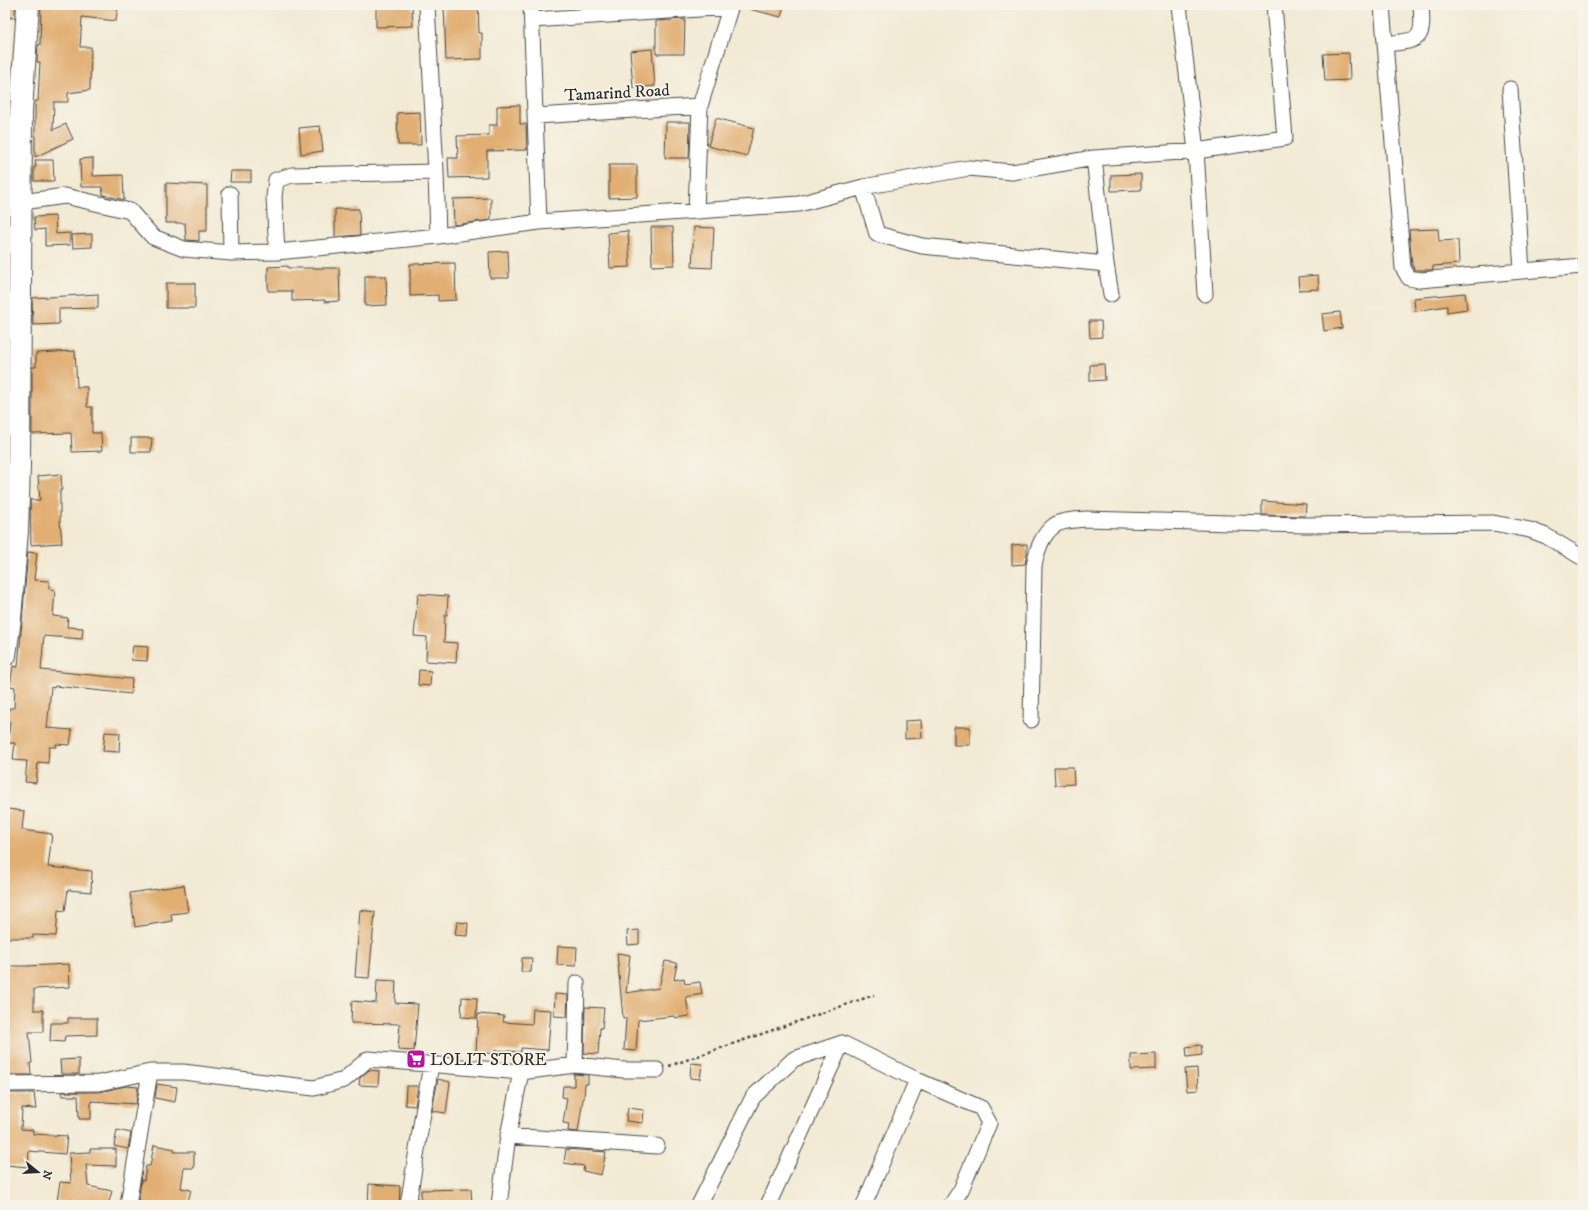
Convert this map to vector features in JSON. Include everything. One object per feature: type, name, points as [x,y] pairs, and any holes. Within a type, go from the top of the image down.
[{"type":"main road","points":[[5,655],[10,619],[16,545],[19,472],[20,224],[13,204],[22,111],[28,5]]},
{"type":"street","points":[[426,5],[436,172],[438,236]]},
{"type":"street","points":[[531,5],[539,222]]},
{"type":"street","points":[[1179,5],[1196,151],[1205,294]]},
{"type":"street","points":[[13,204],[65,196],[130,211],[153,237],[184,249],[231,254],[277,252],[438,236],[539,222],[799,204],[863,187],[969,168],[1012,172],[1094,158],[1196,151],[1284,138],[1274,5]]},
{"type":"street","points":[[1382,5],[1403,268],[1409,278],[1420,280],[1583,266]]},
{"type":"street","points":[[1386,44],[1407,42],[1419,37],[1423,26],[1421,5]]},
{"type":"street","points":[[532,20],[730,6],[700,106],[696,211]]},
{"type":"street","points":[[1510,89],[1522,271]]},
{"type":"street","name":"Tamarind Road","points":[[536,116],[700,106]]},
{"type":"street","points":[[1094,158],[1106,264],[1111,294]]},
{"type":"street","points":[[277,252],[274,197],[276,180],[292,175],[436,172]]},
{"type":"street","points":[[863,187],[877,234],[922,246],[1106,264]]},
{"type":"street","points":[[230,194],[231,254]]},
{"type":"street","points":[[1032,720],[1034,566],[1036,554],[1047,533],[1055,525],[1086,519],[1306,525],[1493,523],[1530,530],[1546,536],[1583,558]]},
{"type":"street","points":[[575,1065],[577,983]]},
{"type":"street","points":[[768,1205],[842,1043]]},
{"type":"street","points":[[699,1205],[752,1097],[794,1059],[842,1043],[917,1080],[981,1108],[989,1123],[961,1190],[951,1205]]},
{"type":"street","points":[[5,1084],[99,1082],[150,1072],[183,1072],[314,1088],[344,1080],[368,1059],[521,1072],[575,1065],[624,1070],[657,1070]]},
{"type":"street","points":[[408,1205],[431,1064]]},
{"type":"street","points":[[128,1205],[150,1072]]},
{"type":"street","points":[[499,1205],[508,1136],[521,1072]]},
{"type":"street","points":[[864,1205],[917,1080]]},
{"type":"street","points":[[508,1136],[657,1146]]},
{"type":"path","points":[[657,1070],[874,994]]},
{"type":"building","points":[[5,5],[15,5],[15,18],[5,17]]},
{"type":"building","points":[[41,5],[118,5],[116,21],[82,17],[80,47],[91,47],[90,90],[68,93],[68,102],[54,102],[53,130],[66,124],[73,139],[35,157],[35,101],[38,101],[40,62],[37,62],[38,45],[40,45]]},
{"type":"building","points":[[376,5],[412,5],[413,26],[376,27]]},
{"type":"building","points":[[444,5],[478,5],[479,33],[482,33],[482,59],[446,60]]},
{"type":"building","points":[[749,5],[784,5],[781,17],[749,9]]},
{"type":"building","points":[[685,19],[684,54],[656,54],[656,21]]},
{"type":"building","points":[[652,49],[655,86],[633,88],[630,51]]},
{"type":"building","points":[[1349,53],[1350,80],[1325,81],[1323,54]]},
{"type":"building","points":[[520,105],[520,124],[526,124],[527,150],[487,151],[487,177],[449,178],[448,158],[458,158],[457,136],[489,135],[489,125],[497,125],[497,106]]},
{"type":"building","points":[[420,112],[421,145],[398,145],[397,113]]},
{"type":"building","points":[[716,118],[754,128],[747,156],[708,146]]},
{"type":"building","points":[[666,122],[690,122],[689,158],[665,158]]},
{"type":"building","points":[[320,126],[323,151],[301,154],[299,128]]},
{"type":"building","points":[[93,158],[93,176],[123,175],[124,200],[103,195],[102,187],[81,187],[80,159]]},
{"type":"building","points":[[35,160],[53,160],[54,181],[34,181],[34,167],[36,167]]},
{"type":"building","points":[[609,165],[637,165],[637,197],[609,198]]},
{"type":"building","points":[[231,171],[251,171],[251,182],[230,182]]},
{"type":"building","points":[[1141,174],[1141,190],[1111,191],[1111,175]]},
{"type":"building","points":[[166,183],[207,185],[207,231],[199,231],[199,241],[186,240],[185,223],[166,223]]},
{"type":"building","points":[[491,198],[491,220],[454,225],[453,199]]},
{"type":"building","points":[[335,209],[359,209],[360,235],[335,237]]},
{"type":"building","points":[[55,216],[56,234],[70,233],[70,245],[45,246],[45,229],[35,230],[34,217]]},
{"type":"building","points":[[651,227],[673,227],[674,265],[652,266]]},
{"type":"building","points":[[694,227],[714,228],[712,268],[692,267]]},
{"type":"building","points":[[1438,229],[1439,241],[1458,240],[1459,264],[1433,266],[1433,270],[1415,270],[1412,265],[1409,230]]},
{"type":"building","points":[[628,231],[630,267],[610,268],[608,233]]},
{"type":"building","points":[[92,234],[92,247],[73,248],[72,235]]},
{"type":"building","points":[[508,251],[509,278],[490,278],[489,252]]},
{"type":"building","points":[[455,263],[456,300],[438,301],[438,295],[410,296],[410,264]]},
{"type":"building","points":[[288,266],[288,268],[339,268],[340,301],[292,301],[292,291],[268,291],[268,267]]},
{"type":"building","points":[[1318,275],[1319,289],[1299,290],[1298,277]]},
{"type":"building","points":[[365,276],[386,276],[387,305],[365,306]]},
{"type":"building","points":[[166,283],[195,283],[195,308],[166,308]]},
{"type":"building","points":[[1465,293],[1467,309],[1447,312],[1447,306],[1415,311],[1414,298]]},
{"type":"building","points":[[98,294],[98,308],[59,309],[59,324],[33,325],[32,298]]},
{"type":"building","points":[[1340,312],[1342,328],[1324,331],[1322,314]]},
{"type":"building","points":[[1089,321],[1101,321],[1102,337],[1090,338]]},
{"type":"building","points":[[75,351],[77,387],[87,387],[87,407],[92,407],[92,433],[101,433],[102,451],[72,452],[71,433],[32,434],[32,367],[36,367],[36,353]]},
{"type":"building","points":[[1104,364],[1105,380],[1090,381],[1090,365]]},
{"type":"building","points":[[131,438],[152,438],[151,452],[131,452]]},
{"type":"building","points":[[61,474],[62,490],[60,490],[60,520],[62,543],[31,545],[30,500],[40,500],[38,476]]},
{"type":"building","points":[[1262,501],[1306,504],[1305,516],[1262,515]]},
{"type":"building","points":[[1027,544],[1025,564],[1012,565],[1012,545]]},
{"type":"building","points":[[28,552],[37,553],[34,580],[49,581],[49,589],[55,590],[53,616],[68,618],[67,627],[83,628],[82,639],[44,636],[41,670],[132,679],[131,694],[55,686],[54,688],[51,687],[47,728],[72,730],[70,745],[56,744],[56,747],[49,747],[48,763],[38,762],[36,783],[25,782],[27,761],[13,760],[15,743],[8,743],[10,722],[8,722],[9,708],[14,708],[15,687],[10,686],[13,666],[18,667]]},
{"type":"building","points":[[418,594],[448,596],[447,615],[445,615],[444,642],[457,643],[456,663],[426,661],[427,637],[414,636]]},
{"type":"building","points":[[133,646],[148,647],[147,661],[131,660]]},
{"type":"building","points":[[419,670],[431,671],[430,686],[418,685]]},
{"type":"building","points":[[921,720],[922,738],[905,739],[905,721]]},
{"type":"building","points":[[954,727],[970,727],[970,745],[954,745]]},
{"type":"building","points":[[105,732],[120,733],[119,752],[103,751]]},
{"type":"building","points":[[1054,767],[1073,767],[1074,784],[1055,785]]},
{"type":"building","points":[[8,809],[24,811],[22,830],[52,834],[48,867],[92,871],[91,892],[68,890],[65,911],[58,910],[56,936],[33,935],[33,938],[5,938],[5,833]]},
{"type":"building","points":[[184,885],[188,912],[171,914],[172,921],[135,927],[130,893]]},
{"type":"building","points":[[360,910],[375,912],[369,978],[355,977]]},
{"type":"building","points":[[457,922],[468,923],[467,936],[455,935]]},
{"type":"building","points":[[639,930],[639,944],[628,945],[627,931]]},
{"type":"building","points":[[558,946],[577,947],[576,966],[557,965]]},
{"type":"building","points":[[617,953],[630,955],[626,993],[659,988],[665,961],[677,963],[674,980],[684,978],[685,984],[700,982],[702,994],[686,997],[689,1016],[638,1020],[636,1051],[624,1050],[626,1018],[623,1018]]},
{"type":"building","points":[[522,958],[532,958],[531,972],[521,972]]},
{"type":"building","points":[[69,964],[70,987],[34,989],[34,1010],[43,1010],[43,1032],[29,1032],[32,1063],[30,1063],[31,1075],[5,1075],[5,966]]},
{"type":"building","points":[[377,980],[396,981],[395,1003],[418,1004],[414,1051],[398,1050],[400,1024],[351,1023],[352,1001],[376,1003]]},
{"type":"building","points":[[555,994],[568,995],[567,1017],[554,1016]]},
{"type":"building","points":[[462,997],[477,998],[476,1018],[461,1017]]},
{"type":"building","points":[[585,1007],[604,1008],[602,1028],[600,1028],[598,1054],[584,1053]]},
{"type":"building","points":[[533,1009],[551,1010],[548,1050],[521,1048],[521,1052],[495,1050],[495,1054],[476,1052],[478,1014],[504,1016],[503,1022],[532,1024]]},
{"type":"building","points":[[68,1018],[97,1018],[97,1035],[65,1036],[64,1042],[50,1041],[51,1023],[68,1023]]},
{"type":"building","points":[[1201,1045],[1202,1055],[1187,1057],[1186,1047]]},
{"type":"building","points":[[1156,1054],[1156,1069],[1131,1070],[1131,1055]]},
{"type":"building","points":[[79,1059],[79,1074],[61,1074],[60,1060]]},
{"type":"building","points":[[691,1063],[702,1064],[700,1079],[690,1078]]},
{"type":"building","points":[[1197,1068],[1198,1090],[1187,1091],[1185,1069]]},
{"type":"building","points":[[369,1070],[379,1071],[378,1086],[359,1085],[360,1078]]},
{"type":"building","points":[[574,1074],[588,1075],[588,1084],[585,1084],[578,1132],[568,1131],[569,1124],[563,1123],[567,1098],[562,1097],[563,1086],[574,1086]]},
{"type":"building","points":[[438,1079],[450,1082],[446,1113],[432,1111]]},
{"type":"building","points":[[157,1084],[177,1087],[175,1102],[155,1098]]},
{"type":"building","points":[[126,1086],[138,1087],[136,1104],[91,1101],[91,1119],[79,1119],[78,1096],[62,1096],[61,1092],[99,1092]]},
{"type":"building","points":[[406,1086],[418,1086],[415,1106],[405,1105]]},
{"type":"building","points":[[8,1093],[34,1093],[36,1109],[22,1108],[21,1129],[33,1130],[33,1134],[67,1136],[65,1154],[29,1151],[28,1167],[5,1165],[5,1128],[7,1128]]},
{"type":"building","points":[[628,1108],[644,1110],[643,1123],[626,1121]]},
{"type":"building","points":[[117,1130],[131,1133],[128,1149],[114,1146]]},
{"type":"building","points":[[154,1145],[175,1149],[174,1152],[194,1152],[194,1168],[184,1168],[181,1188],[191,1190],[187,1205],[138,1205],[141,1180],[144,1181],[146,1166],[150,1166]]},
{"type":"building","points":[[90,1149],[116,1149],[116,1166],[86,1165],[88,1186],[112,1191],[108,1205],[92,1205],[72,1200],[71,1203],[57,1201],[60,1182],[71,1183],[69,1153],[90,1152]]},
{"type":"building","points":[[566,1149],[606,1152],[601,1175],[583,1171],[584,1166],[564,1163]]},
{"type":"building","points":[[369,1184],[400,1186],[399,1205],[368,1205]]},
{"type":"building","points":[[471,1189],[472,1205],[421,1205],[421,1190]]},
{"type":"place","name":"LOLIT STORE","points":[[416,1059]]}]
